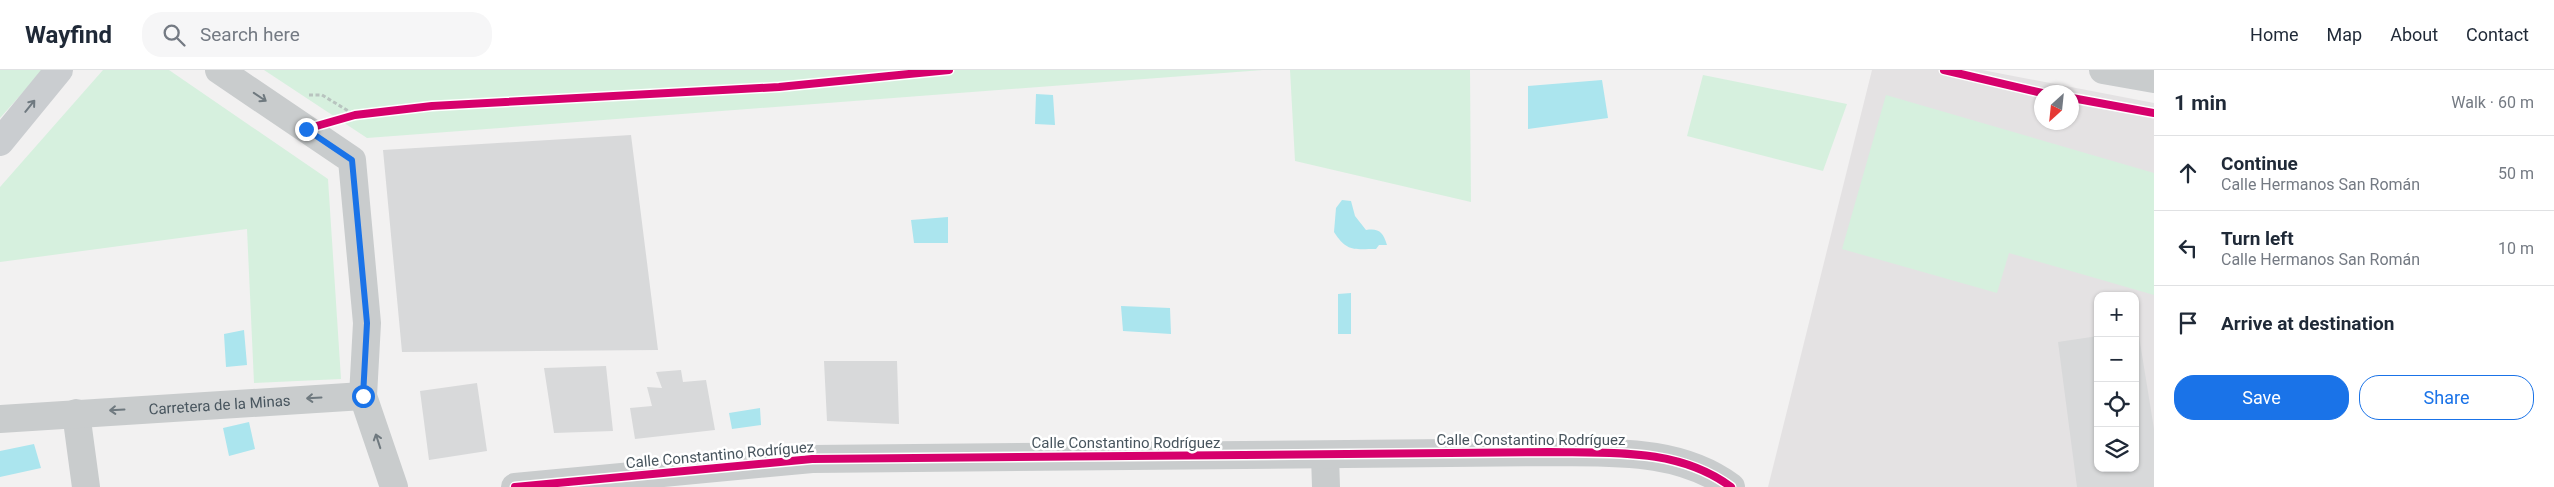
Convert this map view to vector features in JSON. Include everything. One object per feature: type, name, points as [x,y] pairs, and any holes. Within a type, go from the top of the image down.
[{"type":"main road","points":[[0,142],[59,70]]},
{"type":"street","points":[[219,70],[352,160],[367,323],[363,396],[394,487]]},
{"type":"street","points":[[2103,70],[2154,80]]},
{"type":"street","name":"Carretera de la Minas","points":[[0,419],[76,412],[363,396]]},
{"type":"street","points":[[76,412],[86,487]]},
{"type":"street","name":"Calle Constantino Rodríguez","points":[[515,487],[812,459],[1325,456],[1550,452],[1649,454],[1693,466],[1730,487]]},
{"type":"street","points":[[1325,456],[1326,487]]},
{"type":"path","points":[[306,129],[365,114]]},
{"type":"shaded area","points":[[1872,70],[1982,70],[2060,85],[2034,85],[2034,130],[2079,130],[2079,89],[2154,103],[2154,487],[1768,487]]},
{"type":"green space","points":[[0,70],[43,70],[0,118]]},
{"type":"green space","points":[[103,70],[169,70],[328,179],[341,379],[254,383],[247,229],[0,262],[0,187]]},
{"type":"green space","points":[[264,70],[1263,70],[367,138]]},
{"type":"green space","points":[[1290,70],[1470,70],[1471,202],[1295,161]]},
{"type":"green space","points":[[1703,75],[1847,104],[1823,171],[1687,136]]},
{"type":"green space","points":[[1886,95],[2154,173],[2154,295],[2009,253],[1997,293],[1842,249]]},
{"type":"water","points":[[1602,80],[1608,118],[1528,129],[1528,86]]},
{"type":"water","points":[[1036,94],[1053,95],[1055,125],[1035,124]]},
{"type":"water","points":[[1342,200],[1351,201],[1355,216],[1366,230],[1377,230],[1380,232],[1387,245],[1379,245],[1376,249],[1362,249],[1351,248],[1343,243],[1334,232],[1336,208]]},
{"type":"water","points":[[948,217],[948,243],[914,243],[911,220]]},
{"type":"water","points":[[1351,293],[1351,334],[1338,334],[1338,294]]},
{"type":"water","points":[[1121,306],[1170,308],[1171,334],[1123,331]]},
{"type":"water","points":[[244,330],[247,365],[226,367],[224,334]]},
{"type":"water","points":[[760,408],[761,425],[732,429],[729,413]]},
{"type":"water","points":[[249,422],[255,449],[229,456],[223,428]]},
{"type":"water","points":[[34,444],[41,468],[0,477],[0,451]]},
{"type":"building","points":[[631,135],[658,350],[402,352],[383,150]]},
{"type":"building","points":[[2139,336],[2154,429],[2154,487],[2077,487],[2058,342],[2094,337],[2094,472],[2139,472]]},
{"type":"building","points":[[824,361],[897,361],[899,424],[827,421]]},
{"type":"building","points":[[606,366],[613,431],[554,433],[544,368]]},
{"type":"building","points":[[681,370],[683,382],[706,380],[715,430],[635,439],[630,408],[652,406],[647,387],[662,388],[656,372]]},
{"type":"building","points":[[477,383],[487,451],[429,460],[420,391]]},
{"type":"cycle path","points":[[306,129],[355,115],[432,106],[779,87],[949,70]]},
{"type":"cycle path","points":[[1944,70],[2034,91]]},
{"type":"cycle path","points":[[2079,99],[2154,113]]},
{"type":"cycle path","points":[[515,487],[812,459],[1550,452],[1620,453],[1667,459],[1711,474],[1731,487]]},
{"type":"route","points":[[306,129],[352,160],[367,323],[363,396]]}]
